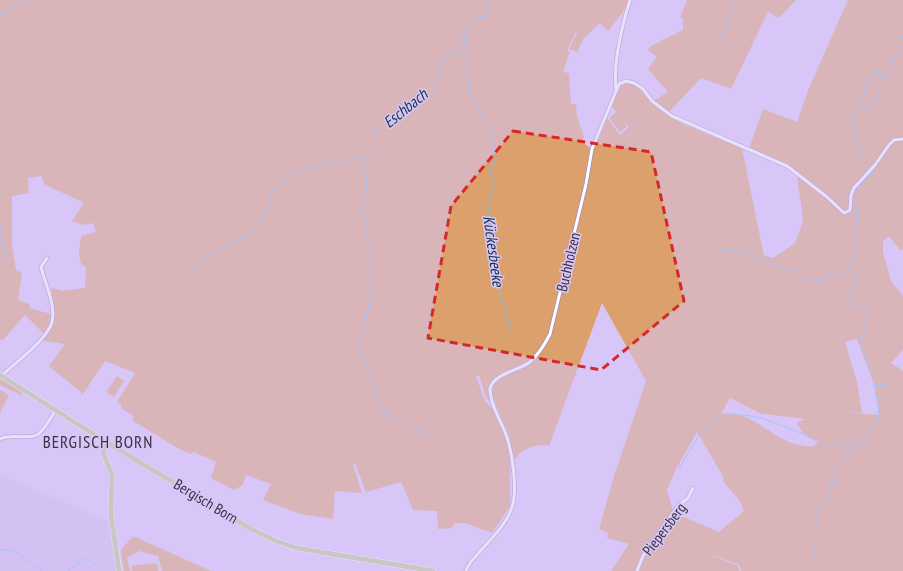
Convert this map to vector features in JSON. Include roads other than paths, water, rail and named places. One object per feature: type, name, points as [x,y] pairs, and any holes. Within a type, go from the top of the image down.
[{"type":"main road","name":"Bergisch Born","points":[[1,375],[106,442],[251,529],[276,542],[305,550],[433,571]]},
{"type":"main road","points":[[106,442],[103,453],[112,475],[111,514],[119,571]]},
{"type":"street","name":"Buchholzen","points":[[466,571],[470,561],[486,545],[507,517],[513,504],[514,483],[511,458],[506,434],[490,392],[492,384],[498,378],[531,361],[540,352],[550,334],[584,190],[592,149],[616,89],[615,77],[620,44],[630,0]]},
{"type":"street","points":[[616,89],[623,82],[634,83],[643,89],[652,101],[672,116],[787,166],[845,213],[850,210],[851,195],[860,180],[869,172],[894,140],[903,139]]},
{"type":"street","points":[[1,375],[41,338],[52,322],[48,286],[42,267],[47,258]]},
{"type":"street","points":[[0,439],[11,435],[30,437],[37,435],[56,410]]},
{"type":"street","name":"Piepersberg","points":[[636,571],[642,556],[678,506],[688,498],[693,488]]},
{"type":"waterway","points":[[0,15],[28,0]]},
{"type":"waterway","name":"Eschbach","points":[[479,16],[484,17],[490,0]]},
{"type":"waterway","points":[[720,38],[736,0]]},
{"type":"waterway","name":"Eschbach","points":[[372,252],[366,230],[366,217],[363,213],[362,203],[365,198],[367,182],[365,175],[361,171],[366,157],[376,151],[375,132],[393,120],[424,91],[432,87],[440,70],[442,61],[457,49],[470,25],[474,25],[476,17]]},
{"type":"waterway","name":"Kückesbeeke","points":[[468,28],[466,42],[469,45],[461,54],[466,67],[470,94],[486,120]]},
{"type":"waterway","points":[[868,169],[861,161],[857,139],[852,130],[855,112],[869,107],[872,100],[879,98],[878,92],[882,88],[881,79],[887,77],[893,60],[902,52],[901,43],[903,36]]},
{"type":"waterway","points":[[860,109],[858,106],[863,97],[867,83],[872,75],[875,72],[887,76]]},
{"type":"waterway","name":"Kückesbeeke","points":[[489,126],[494,143],[492,144],[496,158],[490,170],[494,186],[487,205],[493,222],[493,252],[500,296],[506,312],[510,330]]},
{"type":"waterway","points":[[192,269],[211,253],[249,234],[264,216],[272,192],[303,168],[325,162],[333,165],[359,157],[365,157]]},
{"type":"waterway","points":[[856,224],[856,193],[863,181],[872,173]]},
{"type":"waterway","points":[[0,225],[6,264],[5,273]]},
{"type":"waterway","points":[[679,468],[704,427],[719,418],[728,415],[745,415],[762,418],[816,439],[823,443],[825,447],[829,443],[834,445],[850,442],[852,445],[869,436],[871,426],[877,423],[877,414],[879,411],[873,379],[874,375],[871,372],[861,345],[867,311],[854,304],[850,299],[855,280],[853,266],[858,244],[855,228]]},
{"type":"waterway","points":[[720,249],[748,253],[773,265],[795,271],[800,277],[809,280]]},
{"type":"waterway","name":"Eschbach","points":[[371,258],[369,272],[374,280],[366,318],[366,325],[361,341],[361,356],[384,410],[402,423],[430,435]]},
{"type":"waterway","points":[[836,275],[853,266]]},
{"type":"waterway","points":[[813,281],[824,280],[827,276],[831,276]]},
{"type":"waterway","points":[[874,384],[900,386]]},
{"type":"waterway","points":[[815,556],[816,514],[830,491],[836,469],[846,454],[866,442]]},
{"type":"waterway","points":[[0,550],[13,550],[42,571]]},
{"type":"waterway","points":[[68,571],[87,557],[99,568]]},
{"type":"district","name":"BERGISCH BORN","points":[[98,442]]}]
